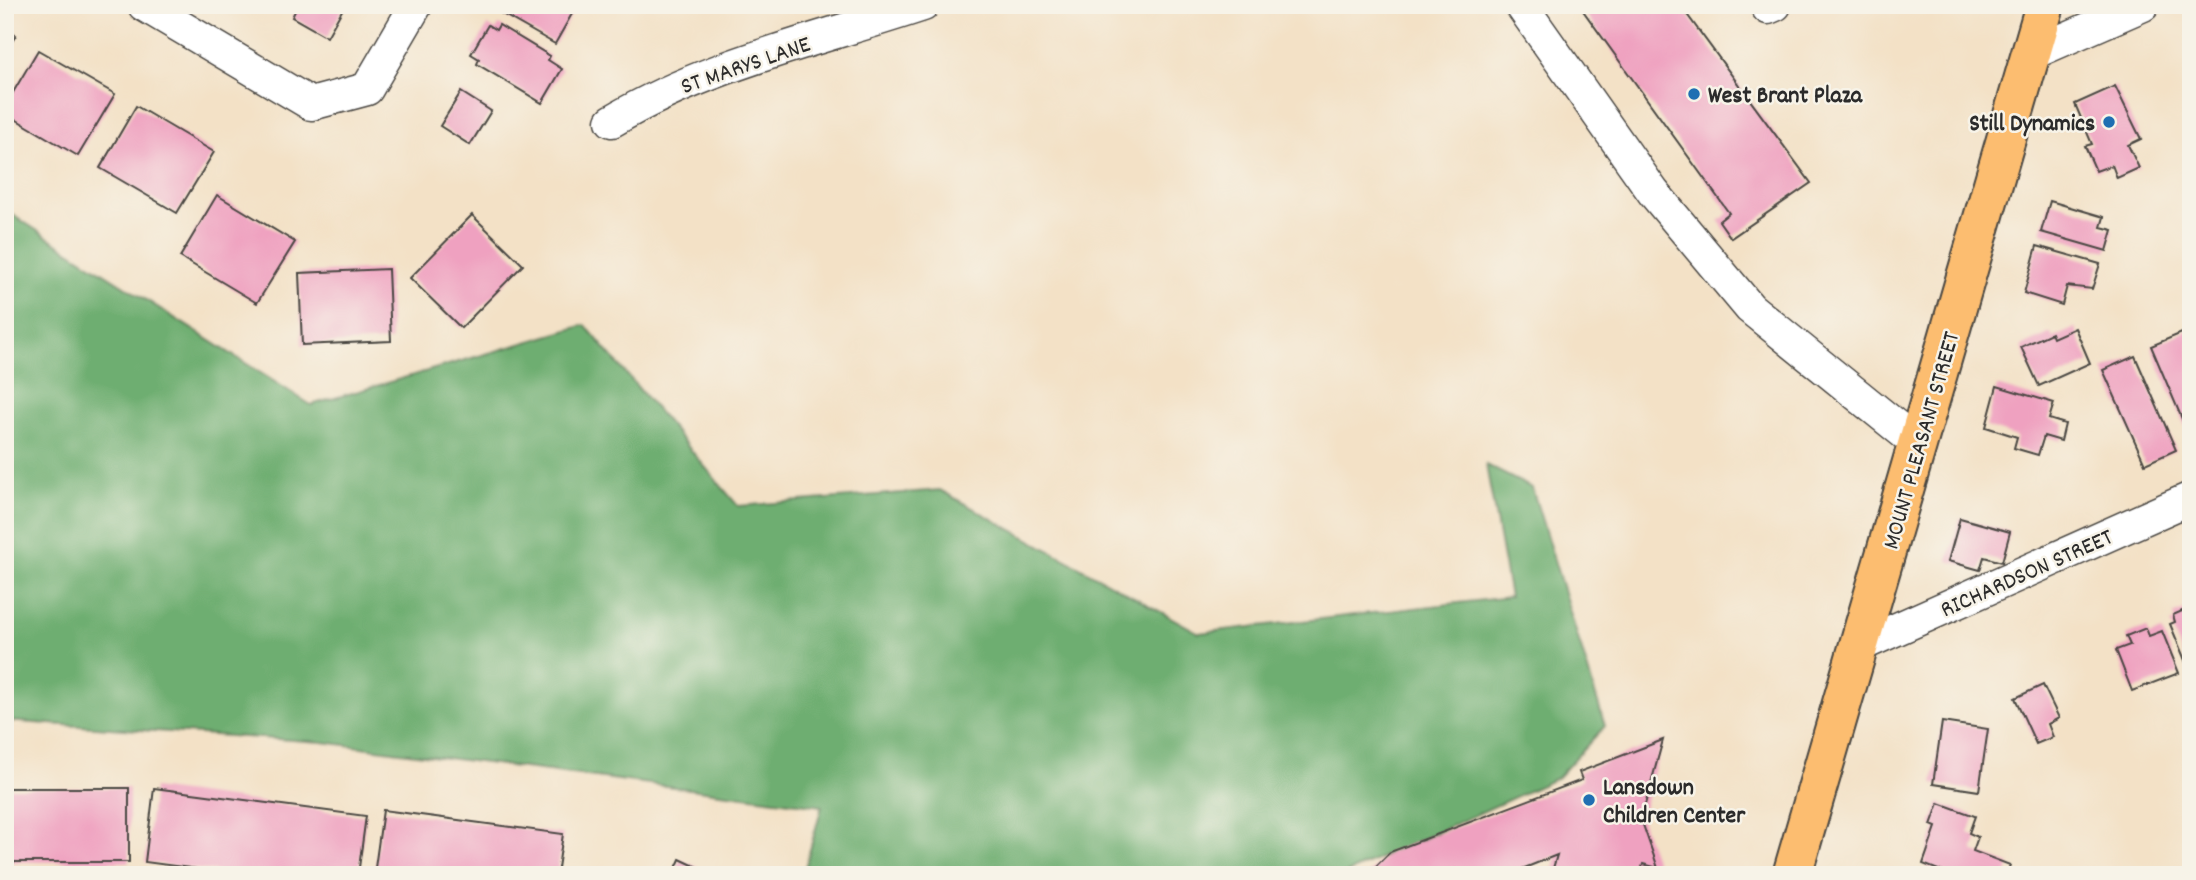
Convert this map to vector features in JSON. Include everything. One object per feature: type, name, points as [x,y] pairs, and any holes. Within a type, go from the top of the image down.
[{"type":"main road","name":"MOUNT PLEASANT STREET","points":[[1792,875],[2045,5]]},
{"type":"street","points":[[144,5],[312,104],[367,89],[416,5]]},
{"type":"street","name":"ST MARYS LANE","points":[[612,121],[653,97],[718,69],[923,5]]},
{"type":"street","points":[[1521,5],[1653,192],[1741,298],[1918,444]]},
{"type":"street","points":[[2033,53],[2143,5]]},
{"type":"street","name":"RICHARDSON STREET","points":[[1861,645],[2191,498]]},
{"type":"green space","points":[[5,210],[311,405],[585,325],[738,506],[940,490],[1199,633],[1510,597],[1486,465],[1532,488],[1605,726],[1557,778],[1343,875],[803,875],[822,806],[322,742],[5,721]]},
{"type":"building","points":[[298,5],[345,5],[327,37],[292,17]]},
{"type":"building","points":[[500,5],[561,5],[573,12],[555,44],[497,11]]},
{"type":"building","name":"West Brant Plaza","points":[[1579,5],[1680,5],[1811,183],[1731,238],[1719,221],[1729,213]]},
{"type":"building","points":[[488,25],[496,30],[499,25],[550,56],[548,60],[562,69],[542,103],[477,64],[479,59],[471,54]]},
{"type":"building","points":[[5,29],[16,35],[5,53]]},
{"type":"building","points":[[38,50],[115,94],[78,156],[5,113],[5,106]]},
{"type":"building","points":[[2115,86],[2141,139],[2128,145],[2139,168],[2117,178],[2112,165],[2096,171],[2085,146],[2092,144],[2075,104]]},
{"type":"building","points":[[461,92],[491,111],[470,145],[440,126]]},
{"type":"building","points":[[136,106],[214,152],[177,213],[100,168]]},
{"type":"building","points":[[217,195],[295,242],[257,303],[180,257]]},
{"type":"building","points":[[2050,201],[2104,217],[2101,227],[2113,230],[2107,251],[2041,232]]},
{"type":"building","points":[[472,215],[523,265],[461,328],[410,278]]},
{"type":"building","points":[[2037,246],[2100,264],[2092,289],[2067,286],[2062,305],[2024,293]]},
{"type":"building","points":[[388,269],[391,341],[302,345],[299,273]]},
{"type":"building","points":[[2075,328],[2090,363],[2039,386],[2021,347],[2051,333],[2053,338]]},
{"type":"building","points":[[2189,330],[2191,423],[2185,426],[2151,346]]},
{"type":"building","points":[[2135,356],[2176,450],[2145,464],[2103,370]]},
{"type":"building","points":[[1997,386],[2054,403],[2049,419],[2065,424],[2061,441],[2044,436],[2038,455],[2014,448],[2017,437],[1986,427]]},
{"type":"building","points":[[1960,518],[2010,532],[2002,562],[1984,557],[1980,570],[1948,561]]},
{"type":"building","points":[[2191,607],[2191,664],[2187,665],[2170,624],[2175,622],[2173,615]]},
{"type":"building","points":[[2146,628],[2149,636],[2162,631],[2179,673],[2132,691],[2116,650],[2130,645],[2126,636]]},
{"type":"building","points":[[2043,685],[2059,718],[2048,724],[2053,737],[2036,744],[2015,698]]},
{"type":"building","points":[[1942,722],[1988,729],[1979,791],[1933,784]]},
{"type":"building","name":"Lansdown Children Center","points":[[1663,740],[1641,819],[1658,868],[1643,864],[1640,875],[1551,875],[1557,855],[1507,875],[1367,875],[1390,852],[1582,780],[1579,772]]},
{"type":"building","points":[[5,788],[129,788],[129,862],[5,862]]},
{"type":"building","points":[[154,788],[366,816],[358,875],[242,875],[145,862]]},
{"type":"building","points":[[1939,803],[1975,816],[1969,833],[1978,837],[1973,851],[2010,865],[2006,875],[1951,875],[1923,864],[1936,827],[1931,825]]},
{"type":"building","points":[[383,810],[563,834],[557,875],[374,875]]},
{"type":"building","points":[[680,859],[714,875],[673,875]]},
{"type":"place","name":"West Brant Plaza","points":[[1694,94]]},
{"type":"place","name":"Still Dynamics","points":[[2109,122]]},
{"type":"place","name":"Lansdown Children Center","points":[[1589,800]]}]
